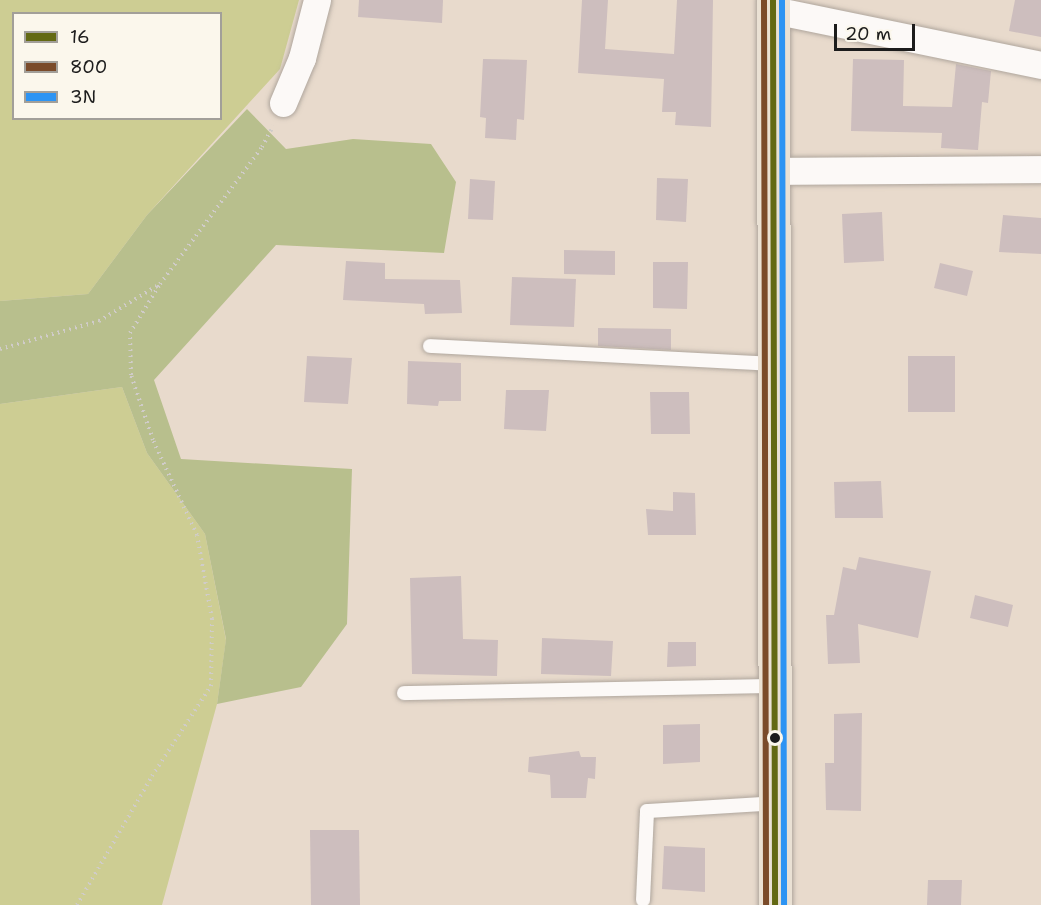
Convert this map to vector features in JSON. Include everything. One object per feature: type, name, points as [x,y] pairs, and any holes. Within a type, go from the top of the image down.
[{"type":"main road","points":[[773,5],[775,171],[773,364],[777,686],[775,905]]},
{"type":"street","points":[[283,104],[302,58],[317,0]]},
{"type":"street","points":[[773,5],[1041,65]]},
{"type":"street","points":[[775,171],[1041,169]]},
{"type":"lane","points":[[430,346],[773,364]]},
{"type":"lane","points":[[404,693],[777,686]]},
{"type":"lane","points":[[643,900],[646,811],[776,803]]},
{"type":"path","points":[[77,905],[152,776],[211,686],[213,619],[197,535],[153,440],[131,375],[130,333],[160,284],[262,147],[283,104]]},
{"type":"path","points":[[0,350],[99,321],[160,284]]},
{"type":"green space","points":[[0,0],[299,0],[280,69],[147,215],[88,294],[0,301]]},
{"type":"green space","points":[[247,109],[286,149],[353,139],[431,144],[456,182],[444,253],[276,245],[154,380],[181,459],[352,469],[347,624],[301,687],[217,704],[226,639],[205,534],[147,453],[122,387],[0,404],[0,301],[88,294],[147,215]]},
{"type":"green space","points":[[122,387],[147,453],[205,534],[226,640],[217,704],[162,905],[0,905],[0,404]]},
{"type":"building","points":[[359,0],[443,0],[442,23],[358,17]]},
{"type":"building","points":[[582,0],[608,0],[605,49],[674,54],[677,0],[713,0],[711,127],[675,125],[676,112],[662,112],[664,79],[578,73]]},
{"type":"building","points":[[1015,0],[1041,0],[1041,37],[1009,31]]},
{"type":"building","points":[[483,59],[527,60],[524,120],[517,119],[516,140],[485,138],[486,118],[480,117]]},
{"type":"building","points":[[853,59],[904,60],[903,106],[952,107],[956,64],[991,71],[988,103],[982,102],[978,150],[941,148],[942,133],[851,131]]},
{"type":"building","points":[[657,178],[688,179],[686,222],[656,220]]},
{"type":"building","points":[[470,179],[495,181],[493,220],[468,219]]},
{"type":"building","points":[[882,212],[884,261],[844,263],[842,214]]},
{"type":"building","points":[[1003,215],[1041,218],[1041,254],[999,252]]},
{"type":"building","points":[[564,250],[615,251],[615,275],[564,274]]},
{"type":"building","points":[[346,261],[385,263],[385,279],[460,280],[462,313],[425,314],[424,304],[343,300]]},
{"type":"building","points":[[653,262],[688,262],[687,309],[653,308]]},
{"type":"building","points":[[940,263],[973,271],[967,296],[934,288]]},
{"type":"building","points":[[512,277],[576,279],[574,327],[510,325]]},
{"type":"building","points":[[598,328],[671,329],[671,350],[598,346]]},
{"type":"building","points":[[307,356],[352,358],[348,404],[304,402]]},
{"type":"building","points":[[908,356],[955,356],[955,412],[908,412]]},
{"type":"building","points":[[408,361],[461,363],[461,401],[439,401],[438,406],[407,404]]},
{"type":"building","points":[[506,390],[549,390],[546,431],[504,429]]},
{"type":"building","points":[[650,392],[689,392],[690,434],[651,434]]},
{"type":"building","points":[[881,481],[883,518],[835,518],[834,482]]},
{"type":"building","points":[[673,492],[695,493],[696,535],[648,535],[646,509],[673,511]]},
{"type":"building","points":[[859,557],[931,571],[918,638],[858,624],[860,663],[828,664],[826,615],[834,615],[843,567],[856,570]]},
{"type":"building","points":[[461,576],[463,639],[498,640],[497,676],[412,674],[410,578]]},
{"type":"building","points":[[975,595],[1013,605],[1008,627],[970,618]]},
{"type":"building","points":[[542,638],[613,641],[611,676],[541,674]]},
{"type":"building","points":[[668,642],[696,642],[696,666],[667,667]]},
{"type":"building","points":[[862,713],[861,811],[826,810],[825,763],[834,763],[834,714]]},
{"type":"building","points":[[700,724],[700,762],[663,764],[663,725]]},
{"type":"building","points":[[579,751],[581,757],[596,757],[595,779],[588,778],[586,798],[551,798],[550,775],[528,772],[529,757]]},
{"type":"building","points":[[310,830],[359,830],[360,905],[311,905]]},
{"type":"building","points":[[664,846],[705,848],[705,892],[662,889]]},
{"type":"building","points":[[928,880],[962,880],[961,905],[927,905]]},
{"type":"transit line","name":"800","points":[[764,0],[766,905]]},
{"type":"transit line","name":"16","points":[[773,0],[775,905]]},
{"type":"transit line","name":"3N","points":[[782,0],[784,905]]}]
